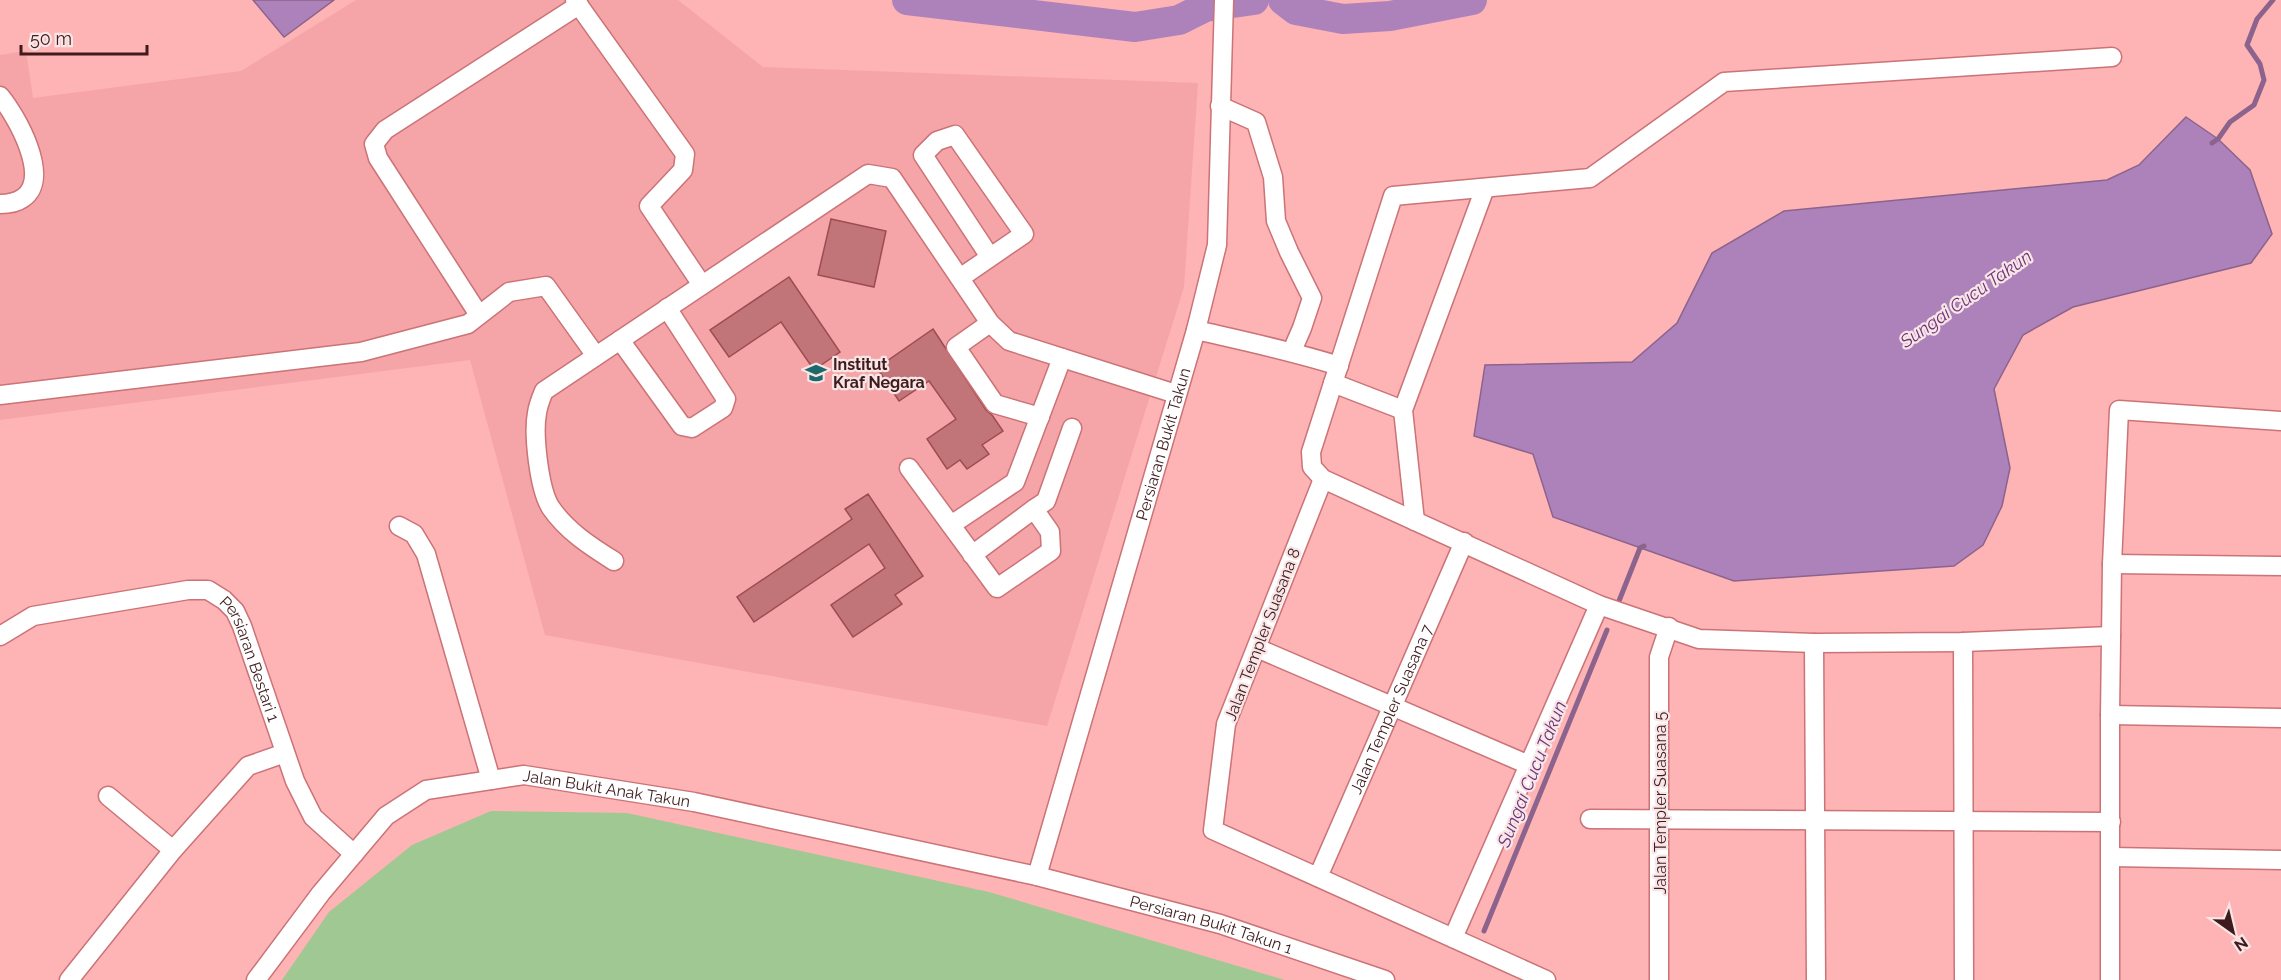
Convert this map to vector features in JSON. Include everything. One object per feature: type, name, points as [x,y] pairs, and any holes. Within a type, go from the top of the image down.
[{"type":"street","name":"Persiaran Bukit Takun","points":[[1037,876],[1196,330],[1217,245],[1224,0]]},
{"type":"street","points":[[479,315],[378,158],[374,144],[385,130],[577,2],[685,154],[684,170],[649,206],[702,285]]},
{"type":"street","points":[[2111,636],[1963,642],[1814,643],[1699,639],[1599,605],[1323,479],[1312,467],[1311,452],[1393,196],[1590,178],[1724,82],[2112,57]]},
{"type":"street","points":[[0,96],[8,105],[33,158],[33,184],[25,197],[14,203],[0,204]]},
{"type":"street","points":[[1220,106],[1256,122],[1273,177],[1276,221],[1312,298],[1292,351]]},
{"type":"street","points":[[960,278],[1024,234],[955,135],[937,141],[923,155],[990,257]]},
{"type":"street","points":[[614,561],[580,540],[550,506],[542,483],[537,448],[536,415],[544,391],[867,174],[892,178],[990,323],[1009,341],[1176,394]]},
{"type":"street","points":[[1415,520],[1403,410],[1485,188]]},
{"type":"street","points":[[0,395],[361,352],[468,324],[509,292],[546,286],[596,356]]},
{"type":"street","points":[[620,340],[682,426],[692,428],[723,408],[726,399],[667,308]]},
{"type":"street","points":[[990,323],[956,347],[995,404],[1040,417]]},
{"type":"street","points":[[1196,330],[1292,351],[1339,366]]},
{"type":"street","points":[[951,525],[1015,482],[1062,358]]},
{"type":"street","points":[[1333,383],[1403,410]]},
{"type":"street","points":[[2110,980],[2112,564],[2119,411],[2281,421]]},
{"type":"street","points":[[972,555],[1046,501],[1072,428]]},
{"type":"street","points":[[909,468],[997,588],[1051,551],[1050,532],[1034,509]]},
{"type":"street","name":"Jalan Templer Suasana 8","points":[[1318,877],[1213,830],[1226,723],[1323,479]]},
{"type":"street","points":[[399,526],[414,534],[426,554],[492,780]]},
{"type":"street","name":"Jalan Templer Suasana 7","points":[[1318,877],[1464,542]]},
{"type":"street","points":[[2112,564],[2281,566]]},
{"type":"street","name":"Persiaran Bestari 1","points":[[0,636],[33,616],[165,593],[208,590],[224,600],[235,611],[242,626],[295,781],[313,817],[354,854]]},
{"type":"street","points":[[1453,938],[1599,605]]},
{"type":"street","name":"Jalan Templer Suasana 5","points":[[1659,980],[1659,657],[1669,627]]},
{"type":"street","points":[[1963,642],[1964,980]]},
{"type":"street","points":[[1814,643],[1816,980]]},
{"type":"street","points":[[1257,648],[1529,765]]},
{"type":"street","points":[[2110,715],[2281,718]]},
{"type":"street","points":[[69,980],[173,850],[249,766],[285,753]]},
{"type":"street","name":"Jalan Bukit Anak Takun","points":[[256,980],[321,893],[386,816],[426,790],[524,775],[694,802],[1037,876]]},
{"type":"street","points":[[108,796],[173,850]]},
{"type":"street","points":[[1590,819],[2110,822]]},
{"type":"street","points":[[2111,857],[2281,860]]},
{"type":"street","name":"Persiaran Bukit Takun 1","points":[[1037,876],[1220,924],[1385,980]]},
{"type":"street","points":[[1318,877],[1545,980]]},
{"type":"shaded area","name":"Institut Kraf Negara","points":[[356,0],[678,0],[763,67],[1198,83],[1184,287],[1047,726],[545,635],[470,360],[0,420],[0,55],[26,51],[33,98],[241,71]]},
{"type":"green space","points":[[491,811],[627,813],[989,892],[1285,980],[282,980],[329,912],[412,845]]},
{"type":"water","points":[[253,0],[334,0],[284,37]]},
{"type":"water","points":[[2186,117],[2218,139],[2250,170],[2272,234],[2251,263],[2073,307],[2023,335],[1994,389],[2010,468],[2002,506],[1983,545],[1954,566],[1734,581],[1553,517],[1533,454],[1474,436],[1485,365],[1632,362],[1677,323],[1712,253],[1784,211],[2107,180],[2139,165]]},
{"type":"building","points":[[831,219],[886,231],[874,287],[818,275]]},
{"type":"building","points":[[789,277],[840,352],[814,370],[781,322],[729,357],[710,330]]},
{"type":"building","points":[[933,329],[986,410],[1003,431],[982,445],[989,454],[967,469],[960,460],[947,469],[927,439],[956,419],[929,381],[899,401],[877,368]]},
{"type":"building","points":[[868,494],[923,576],[895,595],[902,604],[853,637],[831,605],[885,568],[869,544],[754,622],[737,597],[852,519],[845,509]]},
{"type":"waterway","points":[[907,0],[1135,27],[1179,20],[1205,7],[1254,0]]},
{"type":"waterway","points":[[1283,0],[1296,10],[1343,19],[1390,16],[1472,0]]},
{"type":"waterway","name":"Sungai Cucu Takun","points":[[2212,143],[2218,139],[2230,122],[2254,105],[2264,80],[2260,64],[2247,45],[2257,19],[2273,0]]},
{"type":"waterway","name":"Sungai Cucu Takun","points":[[1619,601],[1640,548],[1644,546]]},
{"type":"waterway","name":"Sungai Cucu Takun","points":[[1484,931],[1607,630]]},
{"type":"place","name":"Institut Kraf Negara","points":[[816,373]]}]
